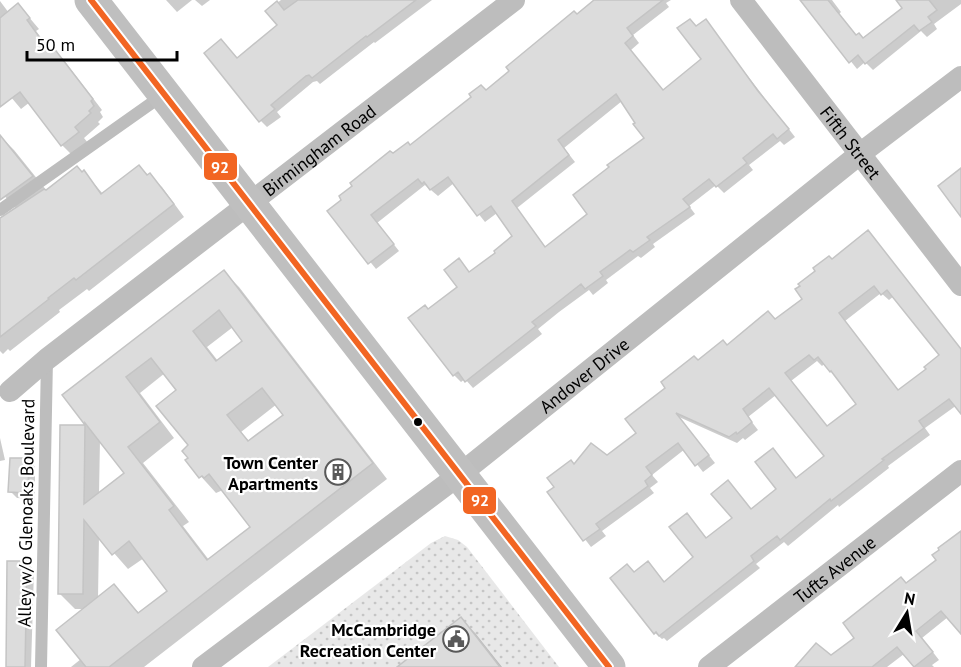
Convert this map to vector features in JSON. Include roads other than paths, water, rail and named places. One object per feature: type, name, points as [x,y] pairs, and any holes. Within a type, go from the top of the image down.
[{"type":"main road","points":[[91,0],[609,667]]},
{"type":"street","name":"Birmingham Road","points":[[10,391],[47,359],[514,0]]},
{"type":"street","name":"Fifth Street","points":[[741,0],[961,285]]},
{"type":"street","name":"Andover Drive","points":[[203,667],[459,475],[861,153],[961,77]]},
{"type":"street","name":"Tufts Avenue","points":[[709,667],[961,471]]},
{"type":"lane","points":[[0,210],[164,94]]},
{"type":"lane","name":"Alley w/o Glenoaks Boulevard","points":[[41,667],[47,359]]},
{"type":"place","name":"Town Center Apartments","points":[[338,472]]},
{"type":"place","name":"McCambridge Recreation Center","points":[[456,639]]}]
